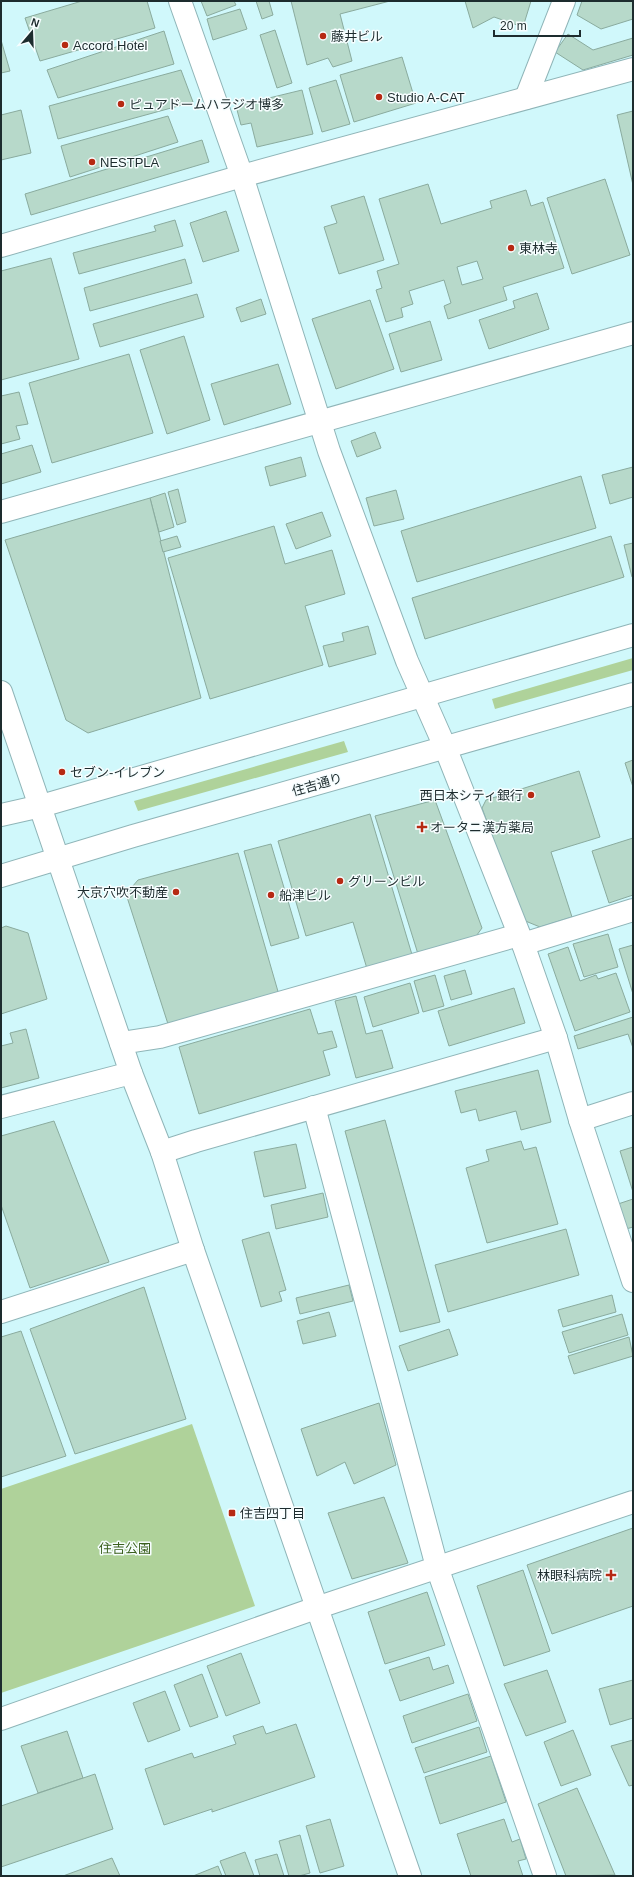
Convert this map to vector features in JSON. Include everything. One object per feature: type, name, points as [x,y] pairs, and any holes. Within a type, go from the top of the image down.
[{"type":"street","points":[[180,1],[242,176],[329,451],[404,653],[445,747],[521,940],[556,1038],[580,1120],[633,1281]]},
{"type":"street","points":[[526,98],[564,1]]},
{"type":"street","points":[[1,246],[242,176],[633,69]]},
{"type":"street","points":[[1,512],[633,333]]},
{"type":"street","points":[[1,815],[41,806],[633,635]]},
{"type":"street","points":[[1,692],[131,1073],[162,1152],[193,1250],[410,1876]]},
{"type":"street","name":"住吉通り","points":[[1,876],[58,858],[633,694]]},
{"type":"street","points":[[121,1043],[160,1037],[633,910]]},
{"type":"street","points":[[162,1152],[556,1038]]},
{"type":"street","points":[[1,1107],[131,1073]]},
{"type":"street","points":[[580,1120],[633,1104]]},
{"type":"street","points":[[314,1107],[437,1567],[545,1876]]},
{"type":"street","points":[[1,1312],[193,1250]]},
{"type":"street","points":[[1,1719],[316,1608],[633,1502]]},
{"type":"green space","points":[[633,658],[633,670],[495,709],[492,699]]},
{"type":"green space","points":[[344,741],[348,752],[138,811],[134,801]]},
{"type":"green space","name":"住吉公園","points":[[192,1424],[255,1606],[1,1693],[1,1489]]},
{"type":"building","name":"Accord Hotel","points":[[82,1],[147,1],[155,28],[40,61],[25,18]]},
{"type":"building","points":[[201,1],[234,1],[236,5],[207,16]]},
{"type":"building","points":[[256,1],[269,1],[273,15],[262,19]]},
{"type":"building","name":"藤井ビル","points":[[291,1],[390,1],[340,14],[352,61],[333,67],[328,58],[307,65]]},
{"type":"building","points":[[465,1],[531,1],[523,27],[494,17],[473,28]]},
{"type":"building","points":[[582,1],[633,1],[633,19],[601,29],[577,15]]},
{"type":"building","points":[[240,9],[247,29],[213,40],[207,19]]},
{"type":"building","points":[[275,30],[292,83],[277,88],[260,35]]},
{"type":"building","points":[[164,31],[174,64],[58,98],[47,70]]},
{"type":"building","points":[[568,34],[593,50],[633,38],[633,55],[583,70],[555,52]]},
{"type":"building","points":[[1,40],[10,71],[1,73]]},
{"type":"building","points":[[402,57],[416,103],[354,122],[340,75]]},
{"type":"building","name":"ピュアドームハラジオ博多","points":[[181,70],[193,102],[58,139],[49,106]]},
{"type":"building","points":[[336,80],[350,124],[322,132],[309,88]]},
{"type":"building","points":[[302,90],[313,134],[257,147],[251,123],[241,125],[236,106]]},
{"type":"building","points":[[21,110],[31,153],[1,160],[1,115]]},
{"type":"building","points":[[633,111],[633,185],[617,115]]},
{"type":"building","name":"NESTPLA","points":[[168,116],[178,142],[70,177],[61,146]]},
{"type":"building","points":[[202,140],[209,162],[31,215],[25,194]]},
{"type":"building","points":[[605,179],[630,255],[572,274],[547,198]]},
{"type":"building","points":[[428,184],[441,224],[492,208],[490,201],[526,190],[531,206],[543,202],[564,268],[503,287],[507,300],[448,319],[444,306],[451,303],[444,280],[409,291],[413,304],[401,308],[403,317],[386,322],[376,290],[382,288],[377,271],[399,264],[379,199]],"holes":[[[477,261],[483,279],[462,285],[457,267]]]},
{"type":"building","points":[[364,196],[384,260],[339,274],[324,227],[337,223],[331,206]]},
{"type":"building","points":[[226,211],[239,251],[203,262],[190,223]]},
{"type":"building","points":[[175,220],[183,246],[79,274],[73,253],[156,231],[154,226]]},
{"type":"building","points":[[51,258],[79,359],[1,380],[1,271]]},
{"type":"building","points":[[185,259],[192,283],[90,311],[84,288]]},
{"type":"building","points":[[537,293],[549,329],[489,349],[479,320],[515,308],[513,301]]},
{"type":"building","points":[[197,294],[204,317],[100,347],[93,324]]},
{"type":"building","points":[[261,299],[266,314],[241,322],[236,308]]},
{"type":"building","points":[[370,300],[394,369],[336,389],[312,319]]},
{"type":"building","points":[[430,321],[442,360],[401,372],[389,334]]},
{"type":"building","points":[[184,336],[210,420],[167,434],[140,350]]},
{"type":"building","points":[[129,354],[153,433],[52,463],[29,383]]},
{"type":"building","points":[[278,364],[291,404],[224,425],[211,384]]},
{"type":"building","points":[[19,392],[28,424],[16,426],[20,439],[1,444],[1,396]]},
{"type":"building","points":[[375,432],[381,448],[357,457],[351,441]]},
{"type":"building","points":[[32,445],[41,472],[1,484],[1,454]]},
{"type":"building","points":[[301,457],[306,476],[270,486],[265,467]]},
{"type":"building","points":[[633,467],[633,497],[610,504],[602,475]]},
{"type":"building","points":[[581,476],[596,528],[417,582],[401,531]]},
{"type":"building","points":[[178,489],[186,522],[177,525],[168,492]]},
{"type":"building","points":[[396,490],[404,519],[374,526],[366,498]]},
{"type":"building","points":[[165,493],[174,527],[159,532],[150,498]]},
{"type":"building","points":[[150,498],[201,698],[88,733],[66,720],[5,540]]},
{"type":"building","points":[[322,512],[331,536],[296,549],[286,524]]},
{"type":"building","points":[[274,526],[285,564],[332,550],[345,594],[305,606],[323,665],[210,699],[168,558]]},
{"type":"building","points":[[177,536],[181,547],[163,552],[160,541]]},
{"type":"building","points":[[611,536],[624,577],[425,639],[412,598]]},
{"type":"building","points":[[633,543],[633,577],[632,577],[624,545]]},
{"type":"building","points":[[368,626],[376,654],[329,667],[323,646],[344,641],[342,633]]},
{"type":"building","points":[[633,760],[633,787],[625,763]]},
{"type":"building","points":[[579,771],[600,837],[551,852],[572,917],[540,927],[523,920],[482,808],[486,800]]},
{"type":"building","points":[[435,800],[482,928],[474,939],[418,954],[375,816]]},
{"type":"building","name":"グリーンビル","points":[[370,814],[413,958],[368,972],[353,922],[306,936],[278,841]]},
{"type":"building","points":[[633,838],[633,895],[609,903],[592,851]]},
{"type":"building","name":"船津ビル","points":[[271,844],[299,938],[271,946],[244,851]]},
{"type":"building","points":[[238,853],[279,995],[168,1024],[126,894],[138,880]]},
{"type":"building","points":[[6,926],[28,933],[47,999],[1,1014],[1,928]]},
{"type":"building","points":[[608,934],[618,967],[584,977],[573,944]]},
{"type":"building","points":[[633,945],[633,994],[619,949]]},
{"type":"building","points":[[568,947],[580,981],[596,975],[598,979],[616,973],[630,1012],[575,1031],[548,954]]},
{"type":"building","points":[[465,970],[472,994],[451,1000],[444,976]]},
{"type":"building","points":[[435,975],[444,1006],[423,1012],[414,981]]},
{"type":"building","points":[[410,983],[419,1013],[373,1027],[364,997]]},
{"type":"building","points":[[514,988],[525,1023],[449,1046],[438,1011]]},
{"type":"building","points":[[356,996],[366,1034],[382,1030],[393,1068],[356,1078],[335,1001]]},
{"type":"building","points":[[310,1009],[318,1034],[332,1031],[337,1047],[323,1051],[330,1075],[199,1114],[179,1047]]},
{"type":"building","points":[[633,1017],[633,1048],[628,1034],[578,1049],[574,1036]]},
{"type":"building","points":[[26,1029],[39,1078],[1,1088],[1,1046],[13,1043],[10,1033]]},
{"type":"building","points":[[538,1070],[551,1122],[521,1130],[516,1111],[479,1121],[476,1109],[461,1113],[455,1091]]},
{"type":"building","points":[[385,1120],[440,1322],[400,1332],[345,1131]]},
{"type":"building","points":[[54,1121],[109,1262],[30,1288],[1,1205],[1,1136]]},
{"type":"building","points":[[521,1141],[524,1150],[536,1147],[558,1224],[487,1243],[466,1168],[489,1161],[486,1150]]},
{"type":"building","points":[[296,1144],[306,1188],[264,1197],[254,1152]]},
{"type":"building","points":[[633,1147],[633,1192],[620,1151]]},
{"type":"building","points":[[323,1193],[328,1217],[276,1229],[271,1205]]},
{"type":"building","points":[[633,1199],[633,1227],[626,1229],[618,1204]]},
{"type":"building","points":[[566,1229],[579,1275],[448,1312],[435,1265]]},
{"type":"building","points":[[269,1232],[286,1290],[279,1292],[282,1301],[261,1307],[242,1240]]},
{"type":"building","points":[[349,1285],[353,1301],[300,1314],[296,1298]]},
{"type":"building","points":[[144,1287],[186,1419],[75,1454],[30,1329]]},
{"type":"building","points":[[612,1295],[616,1312],[563,1327],[558,1310]]},
{"type":"building","points":[[329,1312],[336,1336],[303,1344],[297,1321]]},
{"type":"building","points":[[622,1314],[628,1335],[569,1353],[562,1332]]},
{"type":"building","points":[[449,1329],[458,1355],[408,1371],[399,1346]]},
{"type":"building","points":[[21,1331],[66,1456],[1,1477],[1,1337]]},
{"type":"building","points":[[629,1337],[633,1356],[574,1374],[568,1356]]},
{"type":"building","points":[[379,1403],[396,1465],[354,1484],[345,1462],[317,1476],[301,1429]]},
{"type":"building","points":[[384,1497],[408,1563],[352,1579],[328,1513]]},
{"type":"building","points":[[633,1528],[633,1606],[552,1634],[527,1565]]},
{"type":"building","points":[[523,1570],[550,1651],[504,1666],[477,1586]]},
{"type":"building","points":[[427,1592],[445,1645],[385,1664],[368,1612]]},
{"type":"building","points":[[241,1653],[260,1703],[226,1716],[207,1666]]},
{"type":"building","points":[[429,1657],[433,1670],[448,1665],[454,1683],[400,1701],[389,1670]]},
{"type":"building","points":[[547,1670],[566,1722],[526,1736],[504,1684]]},
{"type":"building","points":[[202,1674],[218,1717],[190,1727],[174,1685]]},
{"type":"building","points":[[633,1680],[633,1718],[610,1725],[599,1689]]},
{"type":"building","points":[[165,1691],[180,1730],[148,1742],[133,1703]]},
{"type":"building","points":[[468,1694],[477,1721],[412,1743],[403,1716]]},
{"type":"building","points":[[296,1724],[315,1777],[212,1812],[212,1809],[164,1825],[145,1769],[192,1753],[194,1758],[236,1744],[233,1736],[263,1726],[266,1734]]},
{"type":"building","points":[[479,1727],[487,1752],[424,1773],[415,1748]]},
{"type":"building","points":[[573,1730],[591,1775],[561,1786],[544,1742]]},
{"type":"building","points":[[67,1731],[83,1778],[38,1793],[21,1746]]},
{"type":"building","points":[[633,1740],[633,1785],[629,1786],[611,1746]]},
{"type":"building","points":[[491,1756],[506,1802],[440,1824],[425,1777]]},
{"type":"building","points":[[95,1774],[113,1829],[1,1867],[1,1806]]},
{"type":"building","points":[[577,1788],[615,1875],[566,1876],[538,1804]]},
{"type":"building","points":[[330,1819],[344,1866],[320,1873],[306,1826]]},
{"type":"building","points":[[504,1819],[512,1842],[520,1839],[526,1859],[518,1861],[523,1876],[471,1876],[457,1834]]},
{"type":"building","points":[[300,1835],[310,1873],[299,1876],[289,1876],[279,1841]]},
{"type":"building","points":[[245,1852],[254,1876],[226,1876],[220,1861]]},
{"type":"building","points":[[277,1854],[284,1876],[260,1876],[255,1860]]},
{"type":"building","points":[[112,1858],[120,1876],[63,1876]]},
{"type":"building","points":[[218,1866],[222,1876],[193,1876]]},
{"type":"place","name":"藤井ビル","points":[[323,36]]},
{"type":"place","name":"Accord Hotel","points":[[65,45]]},
{"type":"place","name":"Studio A-CAT","points":[[379,97]]},
{"type":"place","name":"ピュアドームハラジオ博多","points":[[121,104]]},
{"type":"place","name":"NESTPLA","points":[[92,162]]},
{"type":"place","name":"東林寺","points":[[511,248]]},
{"type":"place","name":"セブン-イレブン","points":[[62,772]]},
{"type":"place","name":"西日本シティ銀行","points":[[531,795]]},
{"type":"place","name":"オータニ漢方薬局","points":[[422,827]]},
{"type":"place","name":"グリーンビル","points":[[340,881]]},
{"type":"place","name":"大京穴吹不動産","points":[[176,892]]},
{"type":"place","name":"船津ビル","points":[[271,895]]},
{"type":"place","name":"住吉四丁目","points":[[232,1513]]},
{"type":"place","name":"林眼科病院","points":[[611,1575]]}]
